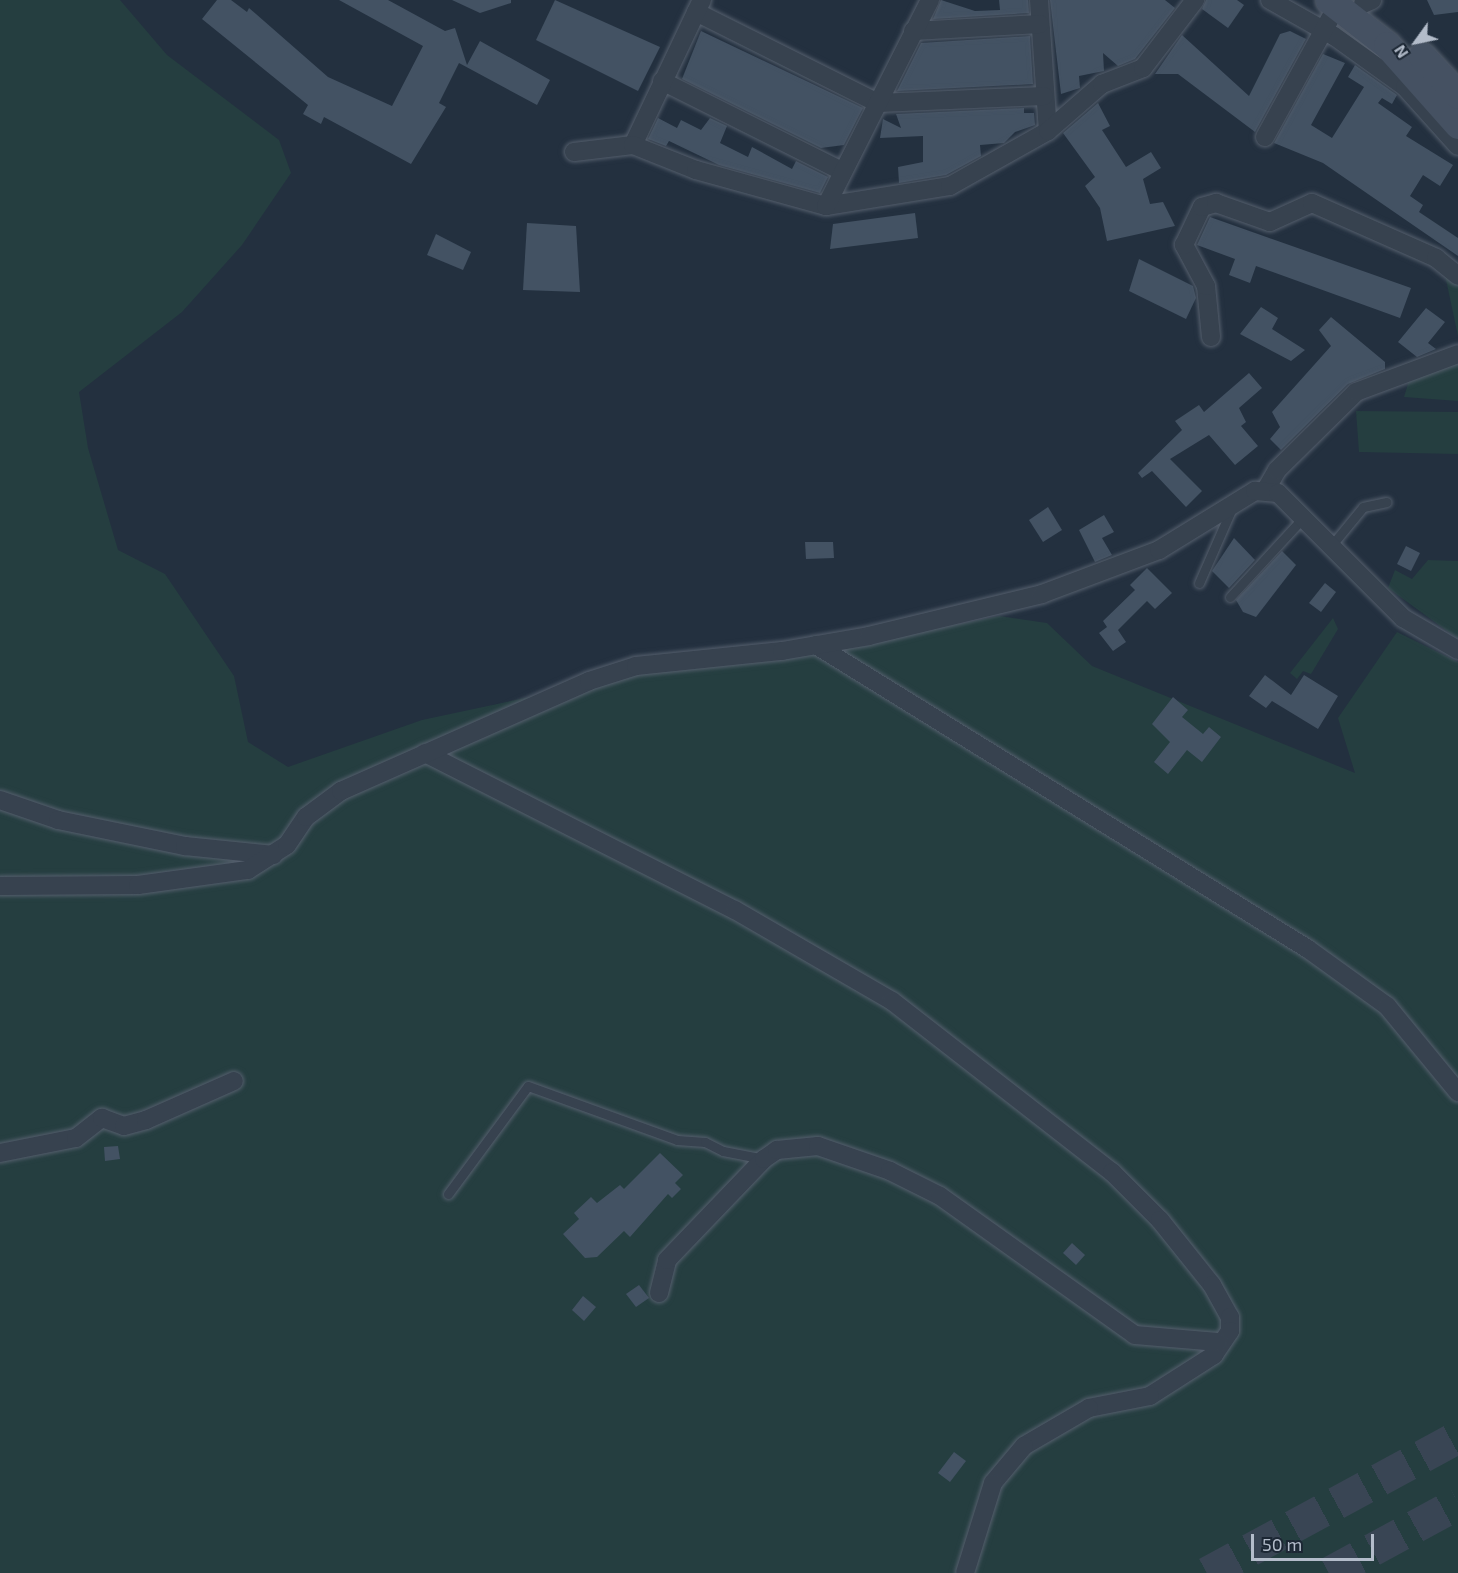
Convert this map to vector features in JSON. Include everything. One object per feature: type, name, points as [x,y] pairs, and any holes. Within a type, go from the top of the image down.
[{"type":"street","points":[[826,206],[930,0]]},
{"type":"street","points":[[1039,0],[1048,131]]},
{"type":"street","points":[[574,152],[633,145],[696,170],[826,206],[950,186],[1048,131],[1102,84],[1143,68],[1195,0]]},
{"type":"street","points":[[1270,0],[1321,29],[1405,87],[1458,146]]},
{"type":"street","points":[[1265,137],[1321,29],[1352,2]]},
{"type":"street","points":[[1352,2],[1411,44],[1458,95]]},
{"type":"street","points":[[1352,2],[1458,125]]},
{"type":"street","points":[[633,145],[699,6],[878,103],[1044,96]]},
{"type":"street","points":[[913,31],[1040,24]]},
{"type":"street","points":[[662,81],[842,171]]},
{"type":"street","points":[[1211,336],[1206,286],[1185,245],[1202,207],[1216,203],[1270,222],[1312,203],[1436,258],[1458,276]]},
{"type":"street","points":[[0,886],[71,890],[161,883],[248,870],[274,855],[294,838],[306,817],[341,791],[425,753],[636,666],[816,645],[1076,584],[1159,550],[1233,506],[1265,490],[1277,470],[1356,392],[1458,354]]},
{"type":"street","points":[[1265,490],[1278,493],[1403,618],[1458,650]]},
{"type":"street","points":[[816,645],[1308,949],[1387,1006],[1458,1092]]},
{"type":"street","points":[[425,753],[745,915],[892,1001],[1137,1195],[1212,1286],[1230,1317],[1230,1331],[1218,1342],[1201,1368],[1150,1396],[1089,1408],[1024,1446],[993,1483],[965,1573]]},
{"type":"street","points":[[0,800],[58,820],[185,846],[274,855]]},
{"type":"street","points":[[0,1153],[76,1138],[102,1118],[124,1126],[146,1120],[234,1081]]},
{"type":"street","points":[[659,1293],[667,1260],[764,1159],[777,1150],[818,1146],[890,1171],[940,1196],[1136,1335],[1218,1342]]},
{"type":"lane","points":[[1331,546],[1363,507],[1386,502]]},
{"type":"lane","points":[[1199,582],[1233,506]]},
{"type":"lane","points":[[1230,597],[1303,518]]},
{"type":"lane","points":[[448,1194],[528,1086],[677,1140],[705,1142],[764,1159]]},
{"type":"green space","points":[[0,0],[120,0],[167,55],[279,140],[291,173],[242,245],[182,312],[79,392],[88,448],[118,550],[165,574],[234,676],[248,742],[288,767],[422,720],[670,667],[786,658],[999,616],[1047,623],[1092,666],[1355,773],[1338,718],[1397,632],[1458,662],[1458,1573],[0,1573]]},
{"type":"green space","points":[[1445,275],[1458,285],[1458,336]]},
{"type":"green space","points":[[1458,364],[1458,401],[1404,397],[1410,377]]},
{"type":"green space","points":[[1356,411],[1458,412],[1458,454],[1359,452]]},
{"type":"green space","points":[[1428,560],[1458,561],[1458,639],[1388,588],[1395,570],[1412,579]]},
{"type":"green space","points":[[1333,618],[1338,629],[1311,674],[1303,671],[1297,679],[1290,673]]},
{"type":"building","points":[[217,0],[231,0],[247,12],[249,8],[328,77],[392,106],[423,46],[339,0],[388,0],[445,31],[455,28],[467,65],[480,41],[550,80],[537,105],[459,63],[439,103],[446,107],[411,164],[324,117],[321,124],[303,114],[308,105],[202,19]]},
{"type":"building","points":[[452,0],[511,0],[511,3],[480,13]]},
{"type":"building","points":[[555,0],[660,47],[638,91],[536,40]]},
{"type":"building","points":[[941,0],[975,11],[1000,10],[999,0],[1028,0],[1029,13],[933,19]]},
{"type":"building","points":[[1050,0],[1165,0],[1175,8],[1135,59],[1118,66],[1103,53],[1104,71],[1079,76],[1080,88],[1061,94]]},
{"type":"building","points":[[1206,0],[1237,0],[1244,5],[1228,28],[1202,9]]},
{"type":"building","points":[[1427,0],[1458,0],[1458,12],[1434,15]]},
{"type":"building","points":[[701,31],[863,108],[844,145],[821,148],[682,79]]},
{"type":"building","points":[[1290,31],[1306,39],[1255,132],[1178,74],[1155,74],[1182,35],[1249,96],[1280,34]]},
{"type":"building","points":[[1030,36],[1033,84],[897,91],[921,43]]},
{"type":"building","points":[[1323,54],[1345,63],[1311,125],[1332,138],[1364,87],[1348,77],[1355,65],[1397,95],[1392,104],[1382,98],[1378,103],[1412,127],[1406,136],[1453,165],[1440,186],[1423,175],[1410,196],[1423,205],[1419,212],[1458,238],[1458,256],[1323,163],[1274,143]]},
{"type":"building","points":[[1098,103],[1110,126],[1102,130],[1126,167],[1151,152],[1161,168],[1143,179],[1150,204],[1163,202],[1175,226],[1107,241],[1100,208],[1085,186],[1095,177],[1063,133]]},
{"type":"building","points":[[1024,108],[1024,113],[1034,113],[1035,125],[1015,132],[1004,143],[980,145],[981,156],[946,175],[899,183],[898,167],[923,162],[923,136],[880,138],[883,119],[901,128],[896,114]]},
{"type":"building","points":[[658,118],[677,128],[681,120],[701,130],[710,118],[727,126],[720,143],[748,157],[752,147],[792,169],[796,161],[828,177],[820,193],[719,165],[669,141],[666,146],[648,139]]},
{"type":"building","points":[[915,213],[918,238],[830,249],[833,224]]},
{"type":"building","points":[[1210,217],[1411,288],[1400,318],[1256,266],[1250,283],[1229,275],[1235,259],[1197,245]]},
{"type":"building","points":[[527,223],[576,226],[580,292],[523,290]]},
{"type":"building","points":[[436,234],[471,252],[463,270],[427,255]]},
{"type":"building","points":[[1139,259],[1193,286],[1196,298],[1186,319],[1129,291]]},
{"type":"building","points":[[1261,307],[1278,318],[1272,329],[1305,350],[1291,361],[1240,334]]},
{"type":"building","points":[[1426,308],[1445,322],[1428,343],[1436,349],[1417,357],[1398,342]]},
{"type":"building","points":[[1331,317],[1385,362],[1385,369],[1348,384],[1281,450],[1270,439],[1280,427],[1272,412],[1331,346],[1319,330]]},
{"type":"building","points":[[1249,373],[1262,388],[1239,408],[1246,422],[1241,426],[1258,446],[1235,465],[1209,435],[1170,459],[1202,491],[1186,507],[1152,471],[1142,478],[1138,473],[1182,430],[1175,421],[1199,405],[1204,412]]},
{"type":"building","points":[[1048,507],[1062,530],[1043,542],[1029,520]]},
{"type":"building","points":[[1104,515],[1114,532],[1102,538],[1112,555],[1095,562],[1079,530]]},
{"type":"building","points":[[1234,538],[1255,560],[1229,588],[1212,571]]},
{"type":"building","points":[[805,542],[833,542],[834,558],[806,559]]},
{"type":"building","points":[[1406,546],[1420,553],[1411,571],[1397,564]]},
{"type":"building","points":[[1282,551],[1296,565],[1256,617],[1243,612],[1236,600]]},
{"type":"building","points":[[1147,568],[1172,593],[1155,609],[1147,601],[1118,630],[1126,642],[1113,651],[1099,633],[1107,627],[1103,621],[1135,590],[1130,585]]},
{"type":"building","points":[[1325,583],[1336,592],[1321,612],[1309,603]]},
{"type":"building","points":[[1265,675],[1291,695],[1304,675],[1338,696],[1318,729],[1272,701],[1266,708],[1249,696]]},
{"type":"building","points":[[1173,697],[1188,710],[1182,717],[1203,734],[1209,727],[1221,737],[1202,762],[1187,750],[1168,774],[1154,762],[1170,742],[1152,724]]},
{"type":"building","points":[[118,1146],[120,1159],[105,1161],[104,1147]]},
{"type":"building","points":[[660,1153],[683,1175],[675,1183],[681,1189],[672,1198],[668,1194],[630,1237],[624,1231],[597,1257],[585,1258],[563,1234],[579,1219],[574,1213],[591,1197],[597,1203],[620,1185],[624,1189]]},
{"type":"building","points":[[1072,1243],[1085,1255],[1076,1265],[1063,1253]]},
{"type":"building","points":[[639,1285],[649,1298],[636,1307],[626,1294]]},
{"type":"building","points":[[583,1296],[596,1307],[584,1321],[572,1310]]},
{"type":"building","points":[[954,1452],[966,1461],[950,1482],[938,1473]]},
{"type":"tunnel","points":[[1207,1573],[1458,1437]]},
{"type":"tunnel","points":[[1329,1573],[1458,1503]]}]
